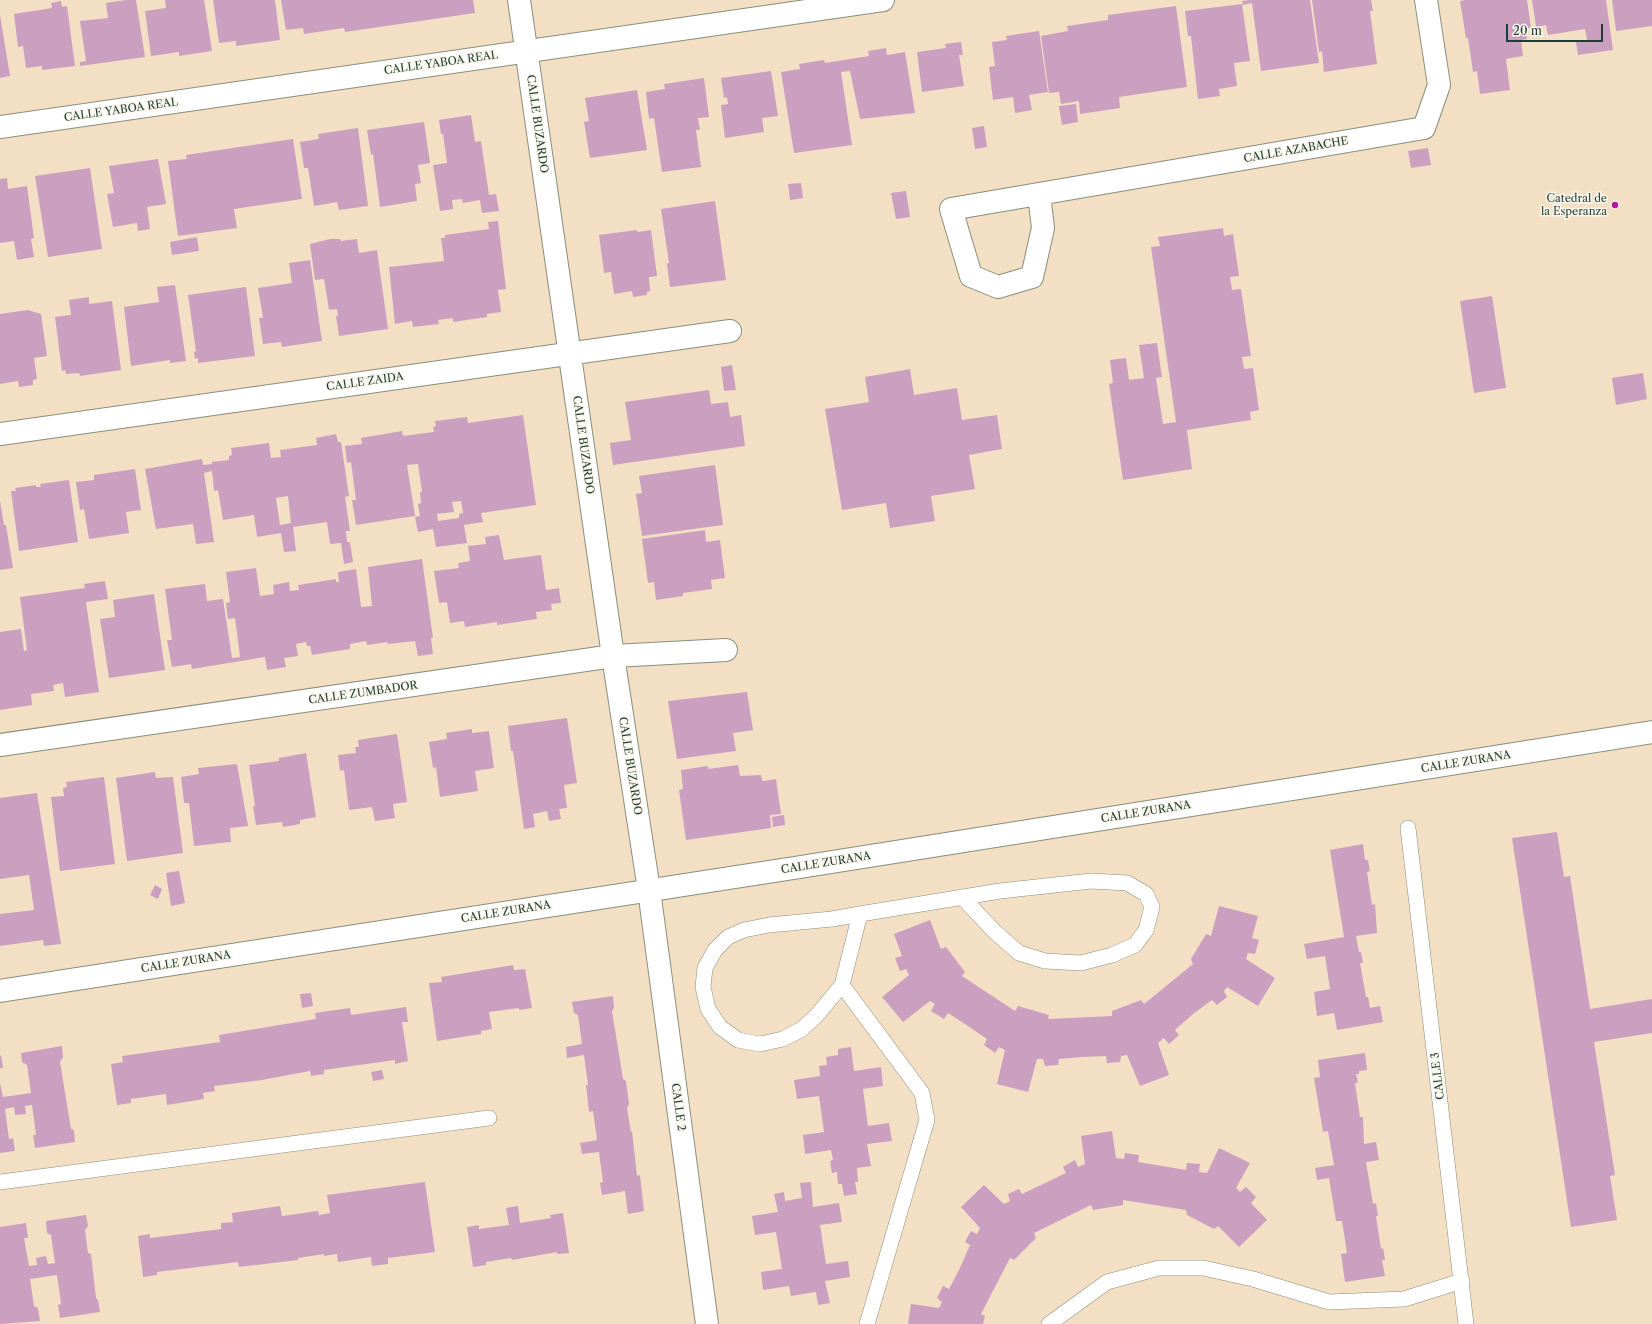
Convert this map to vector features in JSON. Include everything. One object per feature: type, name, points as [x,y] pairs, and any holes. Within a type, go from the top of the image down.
[{"type":"street","name":"CALLE BUZARDO","points":[[519,0],[613,656],[649,890]]},
{"type":"street","name":"CALLE YABOA REAL","points":[[0,127],[883,0]]},
{"type":"street","name":"CALLE AZABACHE","points":[[1038,194],[1043,228],[1032,277],[998,288],[971,276],[951,209],[1038,194],[1424,128],[1439,85],[1426,0]]},
{"type":"street","name":"CALLE ZAIDA","points":[[0,434],[730,331]]},
{"type":"street","name":"CALLE ZUMBADOR","points":[[0,745],[613,656],[726,650]]},
{"type":"street","name":"CALLE ZURANA","points":[[0,991],[1652,732]]},
{"type":"street","name":"CALLE 2","points":[[649,890],[707,1324]]},
{"type":"lane","name":"CALLE 3","points":[[1408,828],[1466,1324]]},
{"type":"lane","points":[[860,914],[842,986],[817,1015],[802,1029],[783,1039],[760,1044],[738,1040],[720,1028],[708,1009],[703,987],[705,968],[715,950],[728,937],[744,930],[769,925],[832,919],[860,914],[962,897],[1007,890],[1091,881],[1127,883],[1146,894],[1152,907],[1146,930],[1135,945],[1112,955],[1082,963],[1052,961],[1019,953],[995,932],[962,897]]},
{"type":"lane","points":[[842,986],[922,1093],[927,1120],[867,1324]]},
{"type":"lane","points":[[0,1182],[489,1118]]},
{"type":"lane","points":[[1048,1324],[1107,1282],[1159,1268],[1203,1268],[1253,1279],[1329,1302],[1404,1299],[1462,1281]]},
{"type":"building","points":[[136,0],[145,57],[80,66],[80,62],[86,61],[80,21],[108,18],[106,3]]},
{"type":"building","points":[[165,0],[204,0],[212,51],[179,56],[179,52],[151,56],[145,11],[166,8]]},
{"type":"building","points":[[213,0],[275,0],[280,40],[236,46],[236,41],[219,43]]},
{"type":"building","points":[[281,0],[473,0],[475,13],[345,32],[344,28],[304,34],[303,28],[286,30]]},
{"type":"building","points":[[1310,0],[1319,63],[1261,71],[1252,3],[1243,5],[1242,1]]},
{"type":"building","points":[[1312,0],[1371,0],[1373,11],[1370,11],[1377,64],[1324,72],[1322,51],[1319,52]]},
{"type":"building","points":[[1527,0],[1531,28],[1525,29],[1527,39],[1521,40],[1523,56],[1506,59],[1510,90],[1480,94],[1477,71],[1473,72],[1468,38],[1466,38],[1460,1]]},
{"type":"building","points":[[1532,0],[1606,0],[1613,50],[1578,55],[1576,42],[1587,40],[1585,29],[1548,35],[1546,25],[1536,27]]},
{"type":"building","points":[[1612,0],[1652,0],[1652,26],[1616,31]]},
{"type":"building","points":[[61,1],[62,7],[67,6],[75,66],[42,70],[42,66],[26,68],[23,46],[18,47],[14,14],[52,8],[51,3]]},
{"type":"building","points":[[1242,4],[1250,61],[1234,63],[1237,86],[1219,89],[1220,96],[1198,99],[1191,36],[1188,36],[1185,11]]},
{"type":"building","points":[[1176,6],[1187,87],[1119,97],[1120,108],[1080,114],[1079,101],[1061,104],[1059,92],[1049,93],[1041,36],[1068,31],[1067,26],[1108,20],[1108,15]]},
{"type":"building","points":[[0,15],[10,76],[0,78]]},
{"type":"building","points":[[1039,31],[1048,92],[1029,95],[1032,110],[1015,113],[1013,97],[993,100],[989,67],[995,66],[992,42],[1007,40],[1006,36]]},
{"type":"building","points":[[961,42],[963,55],[959,55],[964,86],[922,92],[917,52],[946,48],[945,44]]},
{"type":"building","points":[[886,48],[887,55],[905,52],[915,113],[860,119],[850,71],[841,72],[852,145],[794,153],[781,72],[800,69],[799,64],[824,60],[825,63],[869,56],[868,51]]},
{"type":"building","points":[[771,71],[778,116],[762,118],[764,132],[725,138],[721,105],[728,104],[727,97],[724,98],[721,78]]},
{"type":"building","points":[[704,78],[709,117],[698,118],[700,130],[696,130],[701,167],[662,172],[654,118],[649,119],[646,92],[665,89],[664,84]]},
{"type":"building","points":[[637,90],[647,150],[590,158],[584,122],[589,121],[585,98]]},
{"type":"building","points":[[1076,104],[1078,122],[1062,125],[1059,106]]},
{"type":"building","points":[[471,115],[475,142],[481,141],[489,195],[496,194],[499,211],[482,213],[480,200],[463,203],[462,199],[452,200],[453,209],[440,211],[433,165],[447,163],[443,134],[441,134],[439,120]]},
{"type":"building","points":[[424,122],[430,163],[418,165],[421,183],[415,184],[417,201],[380,207],[373,154],[371,155],[367,130]]},
{"type":"building","points":[[984,126],[987,147],[975,149],[972,128]]},
{"type":"building","points":[[358,128],[368,206],[339,210],[337,202],[314,206],[308,168],[304,168],[300,142],[319,139],[318,134]]},
{"type":"building","points":[[293,139],[302,199],[234,209],[237,228],[178,236],[168,161],[187,159],[186,155]]},
{"type":"building","points":[[1428,148],[1431,165],[1411,168],[1408,151]]},
{"type":"building","points":[[158,159],[166,204],[147,207],[150,229],[138,231],[137,223],[113,227],[107,194],[114,193],[109,166]]},
{"type":"building","points":[[90,168],[102,249],[48,257],[35,176]]},
{"type":"building","points":[[7,178],[8,189],[27,186],[34,238],[31,239],[34,257],[17,260],[14,241],[0,243],[0,179]]},
{"type":"building","points":[[801,183],[803,198],[790,200],[788,184]]},
{"type":"building","points":[[906,191],[910,217],[896,219],[891,193]]},
{"type":"building","points":[[715,201],[726,280],[670,287],[667,264],[669,263],[661,209]]},
{"type":"building","points":[[498,221],[506,289],[498,290],[501,312],[487,314],[487,317],[453,322],[453,318],[438,320],[439,324],[413,327],[412,321],[395,324],[389,267],[444,261],[441,238],[445,238],[445,235],[489,229],[488,222]]},
{"type":"building","points":[[1223,228],[1224,236],[1233,234],[1239,276],[1230,277],[1232,290],[1241,289],[1251,356],[1242,357],[1244,369],[1253,368],[1259,410],[1250,412],[1251,420],[1187,430],[1192,469],[1123,480],[1109,384],[1113,383],[1110,360],[1126,358],[1129,380],[1144,378],[1139,345],[1157,343],[1162,377],[1156,378],[1163,424],[1176,422],[1151,247],[1160,246],[1158,237]]},
{"type":"building","points":[[637,230],[637,232],[651,230],[657,276],[649,277],[650,291],[647,292],[647,295],[633,297],[632,291],[614,294],[611,272],[604,273],[599,235]]},
{"type":"building","points":[[197,237],[199,251],[172,255],[170,242]]},
{"type":"building","points":[[330,239],[340,239],[341,241],[357,239],[359,253],[377,250],[388,329],[339,336],[336,316],[338,316],[337,309],[329,310],[324,279],[315,280],[310,244]]},
{"type":"building","points":[[310,260],[322,341],[282,347],[281,342],[263,344],[259,318],[263,318],[258,288],[292,283],[289,263]]},
{"type":"building","points":[[175,285],[186,361],[170,363],[170,360],[131,366],[124,307],[159,302],[157,287]]},
{"type":"building","points":[[246,287],[255,356],[198,363],[198,358],[195,359],[194,352],[196,351],[188,295]]},
{"type":"building","points":[[1492,296],[1506,388],[1474,393],[1460,301]]},
{"type":"building","points":[[89,297],[89,304],[112,301],[121,370],[80,376],[79,373],[66,374],[65,370],[62,371],[55,317],[71,315],[69,300]]},
{"type":"building","points":[[28,310],[41,314],[47,356],[34,358],[37,379],[33,380],[33,385],[19,387],[18,381],[0,384],[0,314]]},
{"type":"building","points":[[732,365],[736,390],[724,391],[721,367]]},
{"type":"building","points":[[910,369],[914,395],[957,388],[962,420],[997,415],[1002,449],[969,455],[975,489],[931,496],[935,521],[890,528],[886,503],[842,510],[825,409],[869,402],[865,377]]},
{"type":"building","points":[[1643,373],[1647,399],[1616,405],[1612,378]]},
{"type":"building","points":[[709,390],[711,404],[728,402],[730,417],[741,415],[745,446],[613,465],[610,443],[631,440],[625,402]]},
{"type":"building","points":[[523,415],[536,505],[481,513],[483,522],[464,525],[467,543],[436,547],[433,529],[418,532],[415,517],[420,516],[418,504],[421,503],[420,492],[422,492],[418,464],[407,465],[415,516],[356,525],[352,500],[356,500],[351,462],[347,463],[345,446],[362,444],[361,438],[402,431],[403,436],[434,432],[433,427],[436,426],[435,421],[467,417],[468,423]],"holes":[[[461,501],[463,513],[459,514],[459,518],[438,521],[437,514],[454,512],[452,502]]]},
{"type":"building","points":[[336,434],[338,442],[341,442],[349,496],[345,497],[350,531],[346,531],[347,542],[350,542],[353,562],[344,564],[341,543],[330,544],[327,522],[293,527],[296,551],[284,552],[281,533],[257,537],[254,515],[223,520],[218,490],[214,491],[212,471],[204,473],[214,542],[196,544],[193,524],[156,529],[145,469],[202,459],[203,465],[212,464],[212,462],[229,460],[229,456],[232,455],[231,448],[269,443],[271,458],[281,457],[280,450],[317,445],[316,438]],"holes":[[[288,496],[291,523],[280,525],[276,498]]]},
{"type":"building","points":[[715,465],[723,525],[642,536],[636,494],[642,493],[639,476]]},
{"type":"building","points":[[135,469],[141,510],[126,512],[129,533],[89,539],[84,509],[80,510],[76,482],[94,480],[94,475]]},
{"type":"building","points":[[69,480],[78,542],[19,551],[11,491],[16,491],[15,488],[36,485],[36,487],[41,487],[40,484]]},
{"type":"building","points":[[0,501],[4,525],[6,525],[13,568],[0,570]]},
{"type":"building","points":[[705,530],[706,542],[720,540],[725,578],[711,580],[712,589],[683,593],[683,596],[656,600],[654,582],[648,583],[642,539]]},
{"type":"building","points":[[499,535],[504,560],[541,555],[546,590],[559,588],[561,603],[551,604],[552,610],[536,612],[537,619],[497,625],[497,622],[465,627],[464,621],[450,623],[447,602],[439,603],[434,571],[459,568],[458,563],[470,561],[468,546],[486,544],[485,537]]},
{"type":"building","points":[[422,559],[433,638],[431,638],[433,654],[418,656],[415,641],[388,644],[387,642],[367,645],[366,641],[350,644],[350,649],[312,655],[310,646],[307,646],[306,642],[296,644],[298,656],[284,658],[286,667],[267,670],[265,657],[192,669],[191,664],[172,667],[167,640],[172,640],[165,589],[205,584],[207,601],[223,599],[232,658],[240,657],[235,618],[228,619],[226,603],[230,602],[226,572],[256,568],[260,596],[274,594],[273,585],[289,582],[290,591],[299,590],[298,585],[336,579],[336,582],[339,582],[338,572],[356,569],[361,607],[372,606],[368,567]]},
{"type":"building","points":[[105,581],[108,599],[86,602],[99,692],[65,697],[63,683],[53,685],[54,691],[31,694],[32,705],[0,710],[0,632],[21,629],[24,651],[27,650],[20,597],[85,588],[84,584]]},
{"type":"building","points":[[154,594],[165,670],[109,678],[100,619],[115,617],[113,600]]},
{"type":"building","points":[[747,692],[753,730],[733,733],[736,751],[677,759],[668,701]]},
{"type":"building","points":[[567,718],[577,783],[564,785],[567,808],[559,809],[561,819],[549,821],[547,811],[533,814],[535,827],[524,829],[508,726]]},
{"type":"building","points":[[472,729],[472,733],[489,731],[494,768],[475,771],[478,791],[440,797],[436,767],[433,768],[429,742],[447,739],[446,733]]},
{"type":"building","points":[[397,734],[407,802],[393,804],[395,818],[375,821],[372,807],[349,810],[344,770],[340,771],[338,755],[356,753],[355,747],[359,747],[358,740]]},
{"type":"building","points":[[306,753],[316,817],[300,820],[300,824],[283,827],[282,822],[256,825],[253,806],[255,806],[249,765],[279,761],[279,758]]},
{"type":"building","points":[[237,764],[248,826],[230,828],[231,842],[194,846],[189,803],[184,803],[181,777],[199,774],[198,768]]},
{"type":"building","points":[[738,765],[740,776],[761,775],[762,780],[764,781],[776,779],[781,814],[770,815],[771,828],[686,840],[679,790],[683,789],[681,770],[708,766],[708,769]]},
{"type":"building","points":[[155,772],[156,778],[173,777],[183,853],[127,861],[116,778]]},
{"type":"building","points":[[104,777],[115,864],[60,871],[51,797],[64,796],[63,788],[67,787],[66,782]]},
{"type":"building","points":[[37,793],[61,944],[44,946],[43,940],[0,946],[0,914],[34,910],[29,875],[0,879],[0,798]]},
{"type":"building","points":[[784,815],[785,825],[773,827],[772,817]]},
{"type":"building","points":[[1557,832],[1564,877],[1570,876],[1590,1009],[1652,999],[1652,1033],[1594,1042],[1615,1175],[1610,1176],[1617,1220],[1571,1227],[1512,838]]},
{"type":"building","points":[[1363,844],[1365,860],[1368,860],[1370,871],[1367,872],[1372,905],[1375,904],[1377,933],[1356,936],[1363,963],[1360,963],[1366,997],[1368,997],[1370,1008],[1380,1006],[1383,1022],[1337,1030],[1334,1013],[1317,1016],[1314,992],[1330,989],[1325,956],[1307,959],[1304,944],[1344,937],[1330,850]]},
{"type":"building","points":[[179,871],[185,903],[171,906],[166,873]]},
{"type":"building","points":[[155,885],[162,889],[158,899],[150,895]]},
{"type":"building","points":[[1219,906],[1258,916],[1252,938],[1259,940],[1255,954],[1248,953],[1246,959],[1275,978],[1258,1006],[1227,987],[1224,991],[1227,997],[1217,1005],[1212,1000],[1193,1014],[1175,1030],[1179,1035],[1169,1044],[1164,1038],[1158,1043],[1169,1075],[1140,1086],[1127,1055],[1121,1056],[1120,1062],[1107,1063],[1106,1056],[1082,1057],[1059,1059],[1058,1065],[1045,1066],[1043,1059],[1037,1059],[1028,1092],[997,1084],[1005,1050],[999,1047],[995,1053],[984,1045],[987,1039],[968,1026],[948,1013],[944,1019],[931,1011],[935,1004],[930,1001],[903,1022],[882,997],[909,975],[906,969],[900,971],[895,958],[902,956],[894,934],[930,920],[941,949],[946,947],[965,972],[962,976],[1015,1011],[1018,1006],[1049,1015],[1048,1019],[1112,1016],[1112,1011],[1141,1000],[1144,1004],[1193,964],[1191,959],[1206,934],[1211,936]]},
{"type":"building","points":[[513,965],[514,970],[525,969],[532,1008],[519,1010],[519,1008],[489,1012],[492,1029],[481,1031],[481,1034],[437,1041],[429,983],[442,982],[441,977]]},
{"type":"building","points":[[311,993],[313,1006],[302,1008],[300,994]]},
{"type":"building","points":[[613,996],[614,1008],[612,1011],[623,1079],[626,1081],[629,1104],[627,1108],[631,1132],[632,1131],[637,1176],[640,1175],[644,1211],[628,1214],[625,1191],[602,1195],[600,1183],[603,1182],[599,1152],[582,1154],[580,1143],[597,1140],[593,1111],[589,1112],[586,1085],[588,1085],[584,1055],[567,1058],[566,1047],[582,1044],[578,1015],[574,1013],[572,1002]]},
{"type":"building","points":[[406,1007],[408,1022],[402,1022],[408,1061],[395,1064],[395,1060],[324,1070],[324,1074],[311,1076],[310,1071],[262,1080],[214,1086],[215,1091],[203,1093],[204,1099],[167,1105],[166,1094],[131,1099],[131,1103],[117,1105],[111,1064],[123,1062],[122,1056],[220,1042],[219,1035],[316,1019],[315,1013],[350,1008],[351,1015]]},
{"type":"building","points":[[62,1046],[63,1057],[60,1062],[71,1129],[74,1130],[75,1142],[35,1148],[33,1135],[36,1135],[32,1105],[25,1106],[26,1114],[15,1115],[14,1107],[5,1109],[9,1139],[13,1138],[15,1151],[0,1153],[0,1083],[3,1097],[31,1093],[27,1065],[22,1062],[21,1053]]},
{"type":"building","points":[[851,1047],[854,1071],[881,1067],[883,1086],[863,1089],[868,1126],[889,1123],[892,1141],[867,1144],[871,1166],[857,1168],[858,1182],[855,1182],[857,1194],[844,1196],[842,1184],[838,1184],[837,1172],[832,1173],[830,1161],[833,1160],[831,1150],[805,1154],[803,1135],[824,1132],[819,1096],[797,1099],[794,1080],[820,1076],[819,1066],[827,1065],[826,1057],[838,1055],[838,1049]]},
{"type":"building","points":[[1365,1053],[1367,1070],[1359,1071],[1359,1074],[1356,1074],[1358,1083],[1355,1083],[1360,1117],[1363,1117],[1364,1144],[1376,1142],[1379,1160],[1366,1162],[1373,1204],[1376,1203],[1378,1216],[1376,1216],[1381,1249],[1383,1248],[1385,1260],[1382,1260],[1385,1276],[1345,1282],[1341,1254],[1347,1253],[1342,1221],[1336,1221],[1329,1178],[1317,1180],[1315,1168],[1334,1165],[1328,1131],[1323,1132],[1314,1078],[1320,1077],[1318,1060]]},
{"type":"building","points":[[1,1055],[3,1068],[0,1068]]},
{"type":"building","points":[[382,1070],[384,1079],[373,1081],[371,1072]]},
{"type":"building","points":[[1112,1131],[1116,1158],[1124,1159],[1125,1153],[1139,1155],[1138,1162],[1186,1170],[1187,1163],[1200,1164],[1199,1172],[1207,1173],[1219,1148],[1250,1163],[1236,1188],[1240,1192],[1246,1187],[1256,1197],[1251,1203],[1267,1220],[1239,1247],[1218,1226],[1214,1229],[1187,1215],[1186,1210],[1123,1200],[1123,1205],[1093,1210],[1091,1205],[1034,1233],[1036,1238],[1014,1260],[1010,1258],[981,1314],[985,1316],[983,1324],[908,1324],[911,1304],[939,1308],[942,1302],[937,1298],[943,1286],[949,1289],[970,1245],[965,1242],[971,1231],[977,1234],[980,1228],[961,1207],[984,1185],[1004,1204],[1010,1201],[1008,1194],[1019,1189],[1022,1194],[1066,1173],[1063,1167],[1075,1160],[1078,1167],[1085,1164],[1081,1136]]},
{"type":"building","points":[[425,1182],[435,1252],[388,1258],[388,1264],[372,1266],[371,1257],[338,1262],[337,1254],[324,1256],[324,1254],[298,1258],[298,1260],[239,1267],[238,1262],[157,1272],[157,1275],[143,1277],[138,1236],[150,1234],[150,1238],[221,1229],[221,1223],[233,1222],[232,1213],[280,1206],[282,1216],[318,1211],[319,1215],[330,1213],[327,1195]]},
{"type":"building","points":[[811,1182],[813,1207],[839,1203],[842,1222],[820,1225],[826,1264],[848,1261],[850,1277],[825,1281],[830,1303],[818,1305],[816,1292],[791,1296],[789,1286],[763,1290],[761,1272],[782,1269],[776,1232],[755,1235],[752,1216],[778,1212],[774,1194],[784,1192],[785,1201],[802,1198],[800,1183]]},
{"type":"building","points":[[518,1206],[520,1223],[551,1218],[550,1215],[563,1213],[569,1253],[557,1254],[557,1252],[512,1260],[511,1258],[486,1262],[486,1265],[473,1267],[467,1227],[479,1225],[479,1229],[509,1225],[506,1208]]},
{"type":"building","points":[[86,1215],[88,1226],[85,1230],[88,1253],[91,1254],[96,1298],[98,1300],[100,1312],[60,1318],[58,1305],[61,1304],[57,1275],[30,1279],[34,1306],[38,1308],[40,1321],[0,1324],[0,1227],[26,1223],[28,1238],[24,1238],[29,1266],[37,1265],[36,1258],[46,1256],[48,1264],[55,1263],[51,1235],[47,1233],[46,1221]]},
{"type":"place","name":"Catedral de la Esperanza","points":[[1615,205]]}]
